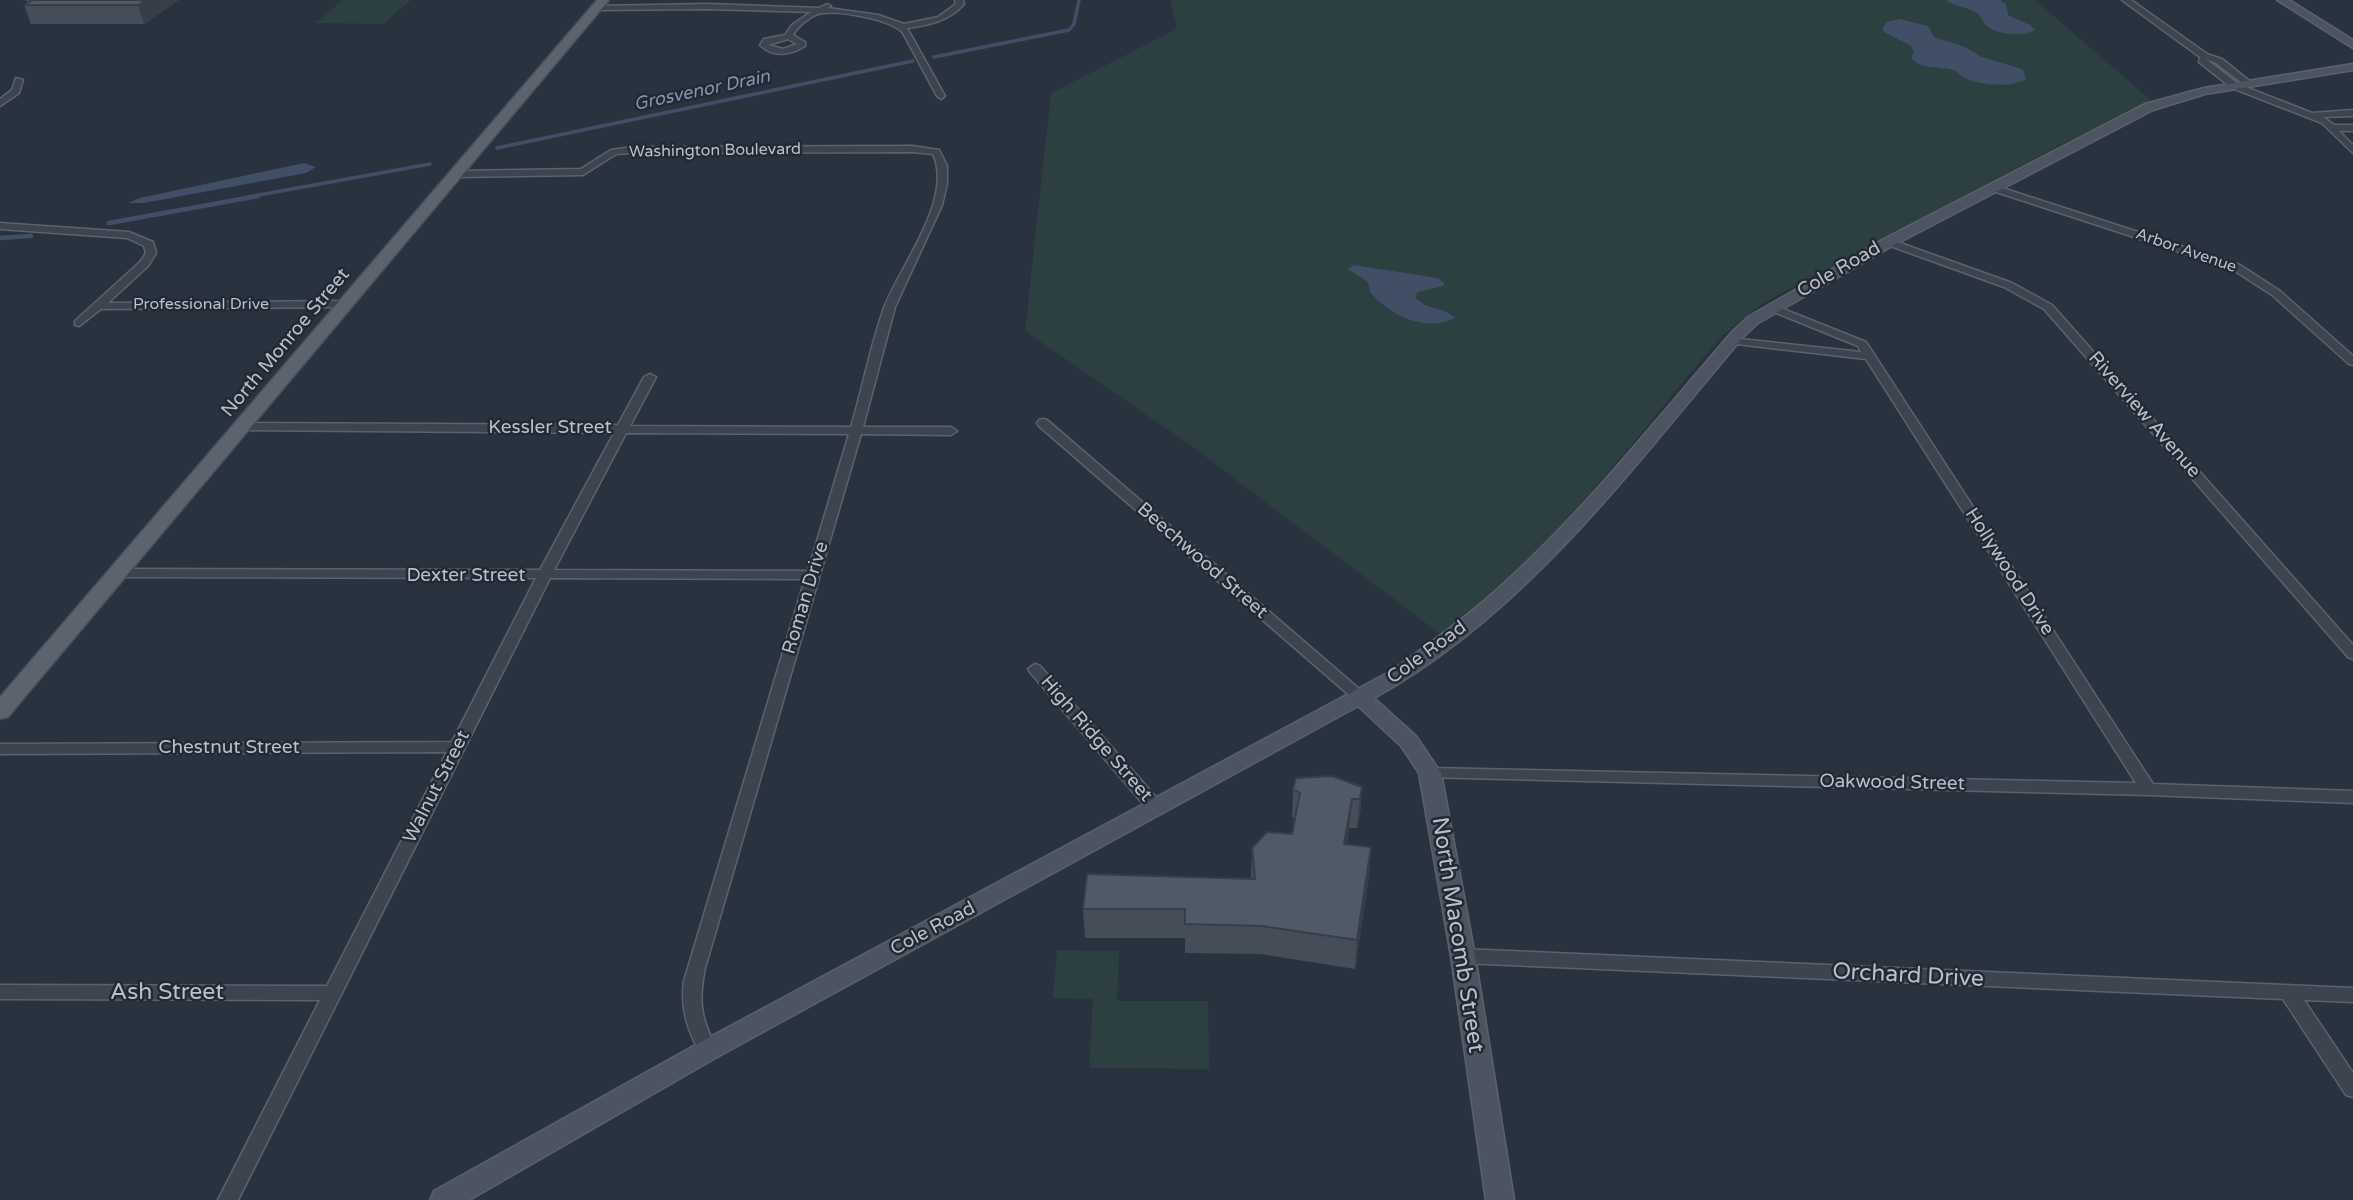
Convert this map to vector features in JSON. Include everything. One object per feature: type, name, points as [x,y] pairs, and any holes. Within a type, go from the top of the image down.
[{"type":"main road","name":"North Monroe Street","points":[[0,712],[600,4]]},
{"type":"street","points":[[788,37],[797,24],[838,0]]},
{"type":"street","points":[[600,4],[828,6],[870,13],[902,27],[943,18],[954,11],[960,4],[959,0]]},
{"type":"street","points":[[2126,0],[2203,56],[2219,61],[2244,85]]},
{"type":"street","points":[[2282,0],[2353,45]]},
{"type":"street","points":[[902,27],[941,96]]},
{"type":"street","points":[[2203,56],[2202,60],[2244,85],[2297,111],[2312,115],[2334,128],[2353,150]]},
{"type":"street","name":"Cole Road","points":[[444,1200],[708,1050],[1361,698],[1424,658],[1510,588],[1586,512],[1731,341],[1753,320],[1773,308],[1889,242],[2149,107],[2182,96],[2353,67]]},
{"type":"street","points":[[0,103],[16,91],[19,79]]},
{"type":"street","points":[[2312,115],[2353,113]]},
{"type":"street","points":[[2334,128],[2353,128]]},
{"type":"street","name":"Washington Boulevard","points":[[457,174],[583,172],[614,152],[632,150],[912,149],[936,152]]},
{"type":"street","name":"Roman Drive","points":[[708,1050],[692,1021],[690,998],[696,968],[857,429],[890,306],[932,218],[944,179],[944,163],[936,152]]},
{"type":"street","name":"Arbor Avenue","points":[[1993,188],[2244,271],[2276,293],[2353,362]]},
{"type":"street","points":[[4,225],[129,235],[149,244],[151,253],[144,264],[79,323]]},
{"type":"street","name":"Riverview Avenue","points":[[1889,242],[2008,285],[2048,307],[2353,653]]},
{"type":"street","name":"Professional Drive","points":[[98,306],[346,304]]},
{"type":"street","name":"Hollywood Drive","points":[[1773,308],[1848,336],[1862,344],[2148,789]]},
{"type":"street","points":[[1731,341],[1870,356]]},
{"type":"street","name":"Walnut Street","points":[[228,1200],[544,576],[650,377]]},
{"type":"street","name":"Beechwood Street","points":[[1043,424],[1361,698]]},
{"type":"street","name":"Kessler Street","points":[[244,427],[951,431]]},
{"type":"street","name":"Dexter Street","points":[[119,573],[813,575]]},
{"type":"street","name":"High Ridge Street","points":[[1035,669],[1157,808]]},
{"type":"street","name":"North Macomb Street","points":[[1361,698],[1404,734],[1421,753],[1430,773],[1463,956],[1500,1200]]},
{"type":"street","name":"Chestnut Street","points":[[0,749],[457,747]]},
{"type":"street","name":"Oakwood Street","points":[[1430,773],[2148,789],[2353,797]]},
{"type":"street","name":"Orchard Drive","points":[[1463,956],[2353,995]]},
{"type":"street","name":"Ash Street","points":[[0,992],[333,993]]},
{"type":"street","points":[[2288,993],[2353,1089]]},
{"type":"shaded area","points":[[343,0],[411,0],[383,24],[315,23]]},
{"type":"shaded area","points":[[1170,0],[2035,0],[2152,101],[2056,147],[1761,304],[1719,339],[1554,533],[1480,603],[1440,634],[1193,447],[1025,331],[1051,93],[1177,29]]},
{"type":"shaded area","points":[[1057,950],[1119,951],[1117,1001],[1208,1001],[1209,1069],[1089,1068],[1093,999],[1053,998]]},
{"type":"water","points":[[1946,0],[2000,0],[2006,4],[2008,15],[2035,30],[2018,34],[1997,31],[1985,25],[1977,13]]},
{"type":"water","points":[[1900,19],[1928,26],[1934,37],[2023,70],[2026,79],[2006,85],[1981,83],[1967,79],[1953,70],[1915,62],[1911,58],[1914,52],[1911,46],[1884,32],[1882,28],[1887,22]]},
{"type":"water","points":[[304,163],[316,167],[306,173],[144,203],[128,203],[140,198]]},
{"type":"water","points":[[1354,265],[1438,278],[1445,284],[1443,286],[1418,292],[1415,297],[1455,318],[1431,324],[1398,314],[1370,292],[1368,282],[1348,269]]},
{"type":"building","points":[[33,0],[146,0],[138,5],[24,5]]},
{"type":"building","points":[[1332,776],[1362,787],[1360,799],[1352,799],[1344,844],[1371,847],[1357,940],[1261,926],[1185,924],[1185,909],[1083,909],[1087,874],[1255,879],[1252,848],[1267,832],[1292,834],[1300,793],[1293,789],[1296,778]]},
{"type":"waterway","name":"Grosvenor Drain","points":[[934,57],[1069,30],[1074,24],[1079,0]]},
{"type":"waterway","name":"Grosvenor Drain","points":[[497,148],[913,61]]},
{"type":"waterway","name":"Grosvenor Drain","points":[[248,197],[430,164]]},
{"type":"waterway","name":"Grosvenor Drain","points":[[109,223],[258,196]]},
{"type":"waterway","name":"Grosvenor Drain","points":[[0,238],[31,236]]}]
